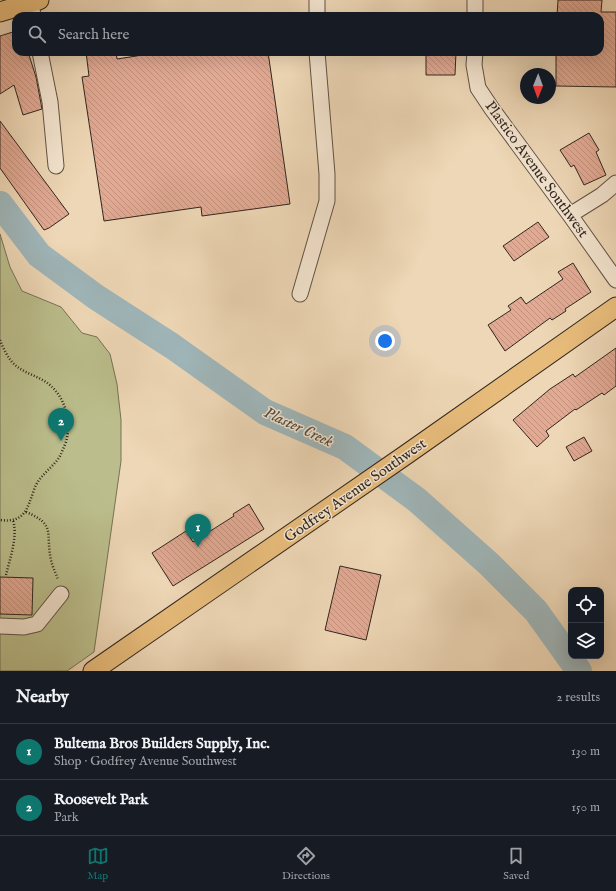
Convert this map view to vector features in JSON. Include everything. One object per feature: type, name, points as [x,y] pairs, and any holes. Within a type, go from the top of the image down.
[{"type":"main road","points":[[0,12],[34,6]]},
{"type":"main road","name":"Godfrey Avenue Southwest","points":[[93,671],[355,489],[408,454],[616,307]]},
{"type":"street","points":[[317,0],[317,12]]},
{"type":"street","points":[[475,0],[475,12]]},
{"type":"street","points":[[41,56],[50,102],[56,166]]},
{"type":"street","points":[[300,294],[327,201],[327,174],[317,56]]},
{"type":"street","name":"Plastico Avenue Southwest","points":[[475,56],[474,65],[478,88],[616,280]]},
{"type":"street","points":[[570,215],[602,195],[616,183]]},
{"type":"street","points":[[0,626],[24,627],[37,624],[61,594]]},
{"type":"path","points":[[0,340],[3,349],[12,362],[24,371],[48,383],[57,393],[63,402],[67,414],[68,431],[60,457],[37,483],[26,512],[13,520],[0,520]]},
{"type":"path","points":[[26,512],[37,517],[43,522],[48,530],[51,561],[61,594]]},
{"type":"path","points":[[6,575],[14,540],[15,525],[13,520]]},
{"type":"green space","points":[[0,234],[10,267],[22,291],[61,307],[82,333],[97,337],[110,354],[117,384],[121,420],[121,461],[94,652],[67,671],[0,671]]},
{"type":"building","points":[[558,0],[602,0],[601,12],[557,12]]},
{"type":"building","points":[[604,12],[616,12],[616,87],[556,86],[556,56],[604,56]]},
{"type":"building","points":[[12,32],[12,56],[29,56],[36,77],[42,109],[23,115],[14,85],[0,94],[0,36]]},
{"type":"building","points":[[86,56],[117,56],[117,59],[136,56],[269,56],[290,204],[202,216],[201,207],[104,221],[82,77],[89,76]]},
{"type":"building","points":[[426,56],[456,56],[455,75],[426,75]]},
{"type":"building","points":[[0,121],[69,214],[49,228],[44,230],[0,168]]},
{"type":"building","points":[[589,133],[599,150],[596,152],[606,175],[584,185],[574,165],[571,167],[560,150]]},
{"type":"building","points":[[538,222],[549,237],[514,261],[503,246]]},
{"type":"building","points":[[573,263],[591,292],[565,309],[566,311],[552,320],[550,318],[505,351],[488,325],[511,310],[508,306],[521,297],[526,304],[563,279],[558,272]]},
{"type":"building","points":[[616,348],[616,386],[604,395],[602,393],[576,410],[575,409],[546,431],[549,436],[537,447],[513,420],[550,389],[573,374],[575,377]]},
{"type":"building","points":[[584,437],[592,451],[574,461],[566,447]]},
{"type":"building","points":[[249,504],[264,529],[173,586],[152,553],[186,531],[193,542],[234,516],[233,514]]},
{"type":"building","points":[[340,566],[381,575],[366,640],[325,630]]},
{"type":"building","points":[[0,577],[33,578],[32,615],[0,614]]},
{"type":"waterway","name":"Plaster Creek","points":[[0,204],[39,255],[96,297],[172,346],[265,412],[345,447],[417,500],[489,564],[536,611],[579,671]]},
{"type":"place","name":"Roosevelt Park","points":[[61,441]]},
{"type":"place","name":"Bultema Bros Builders Supply, Inc.","points":[[198,547]]}]
